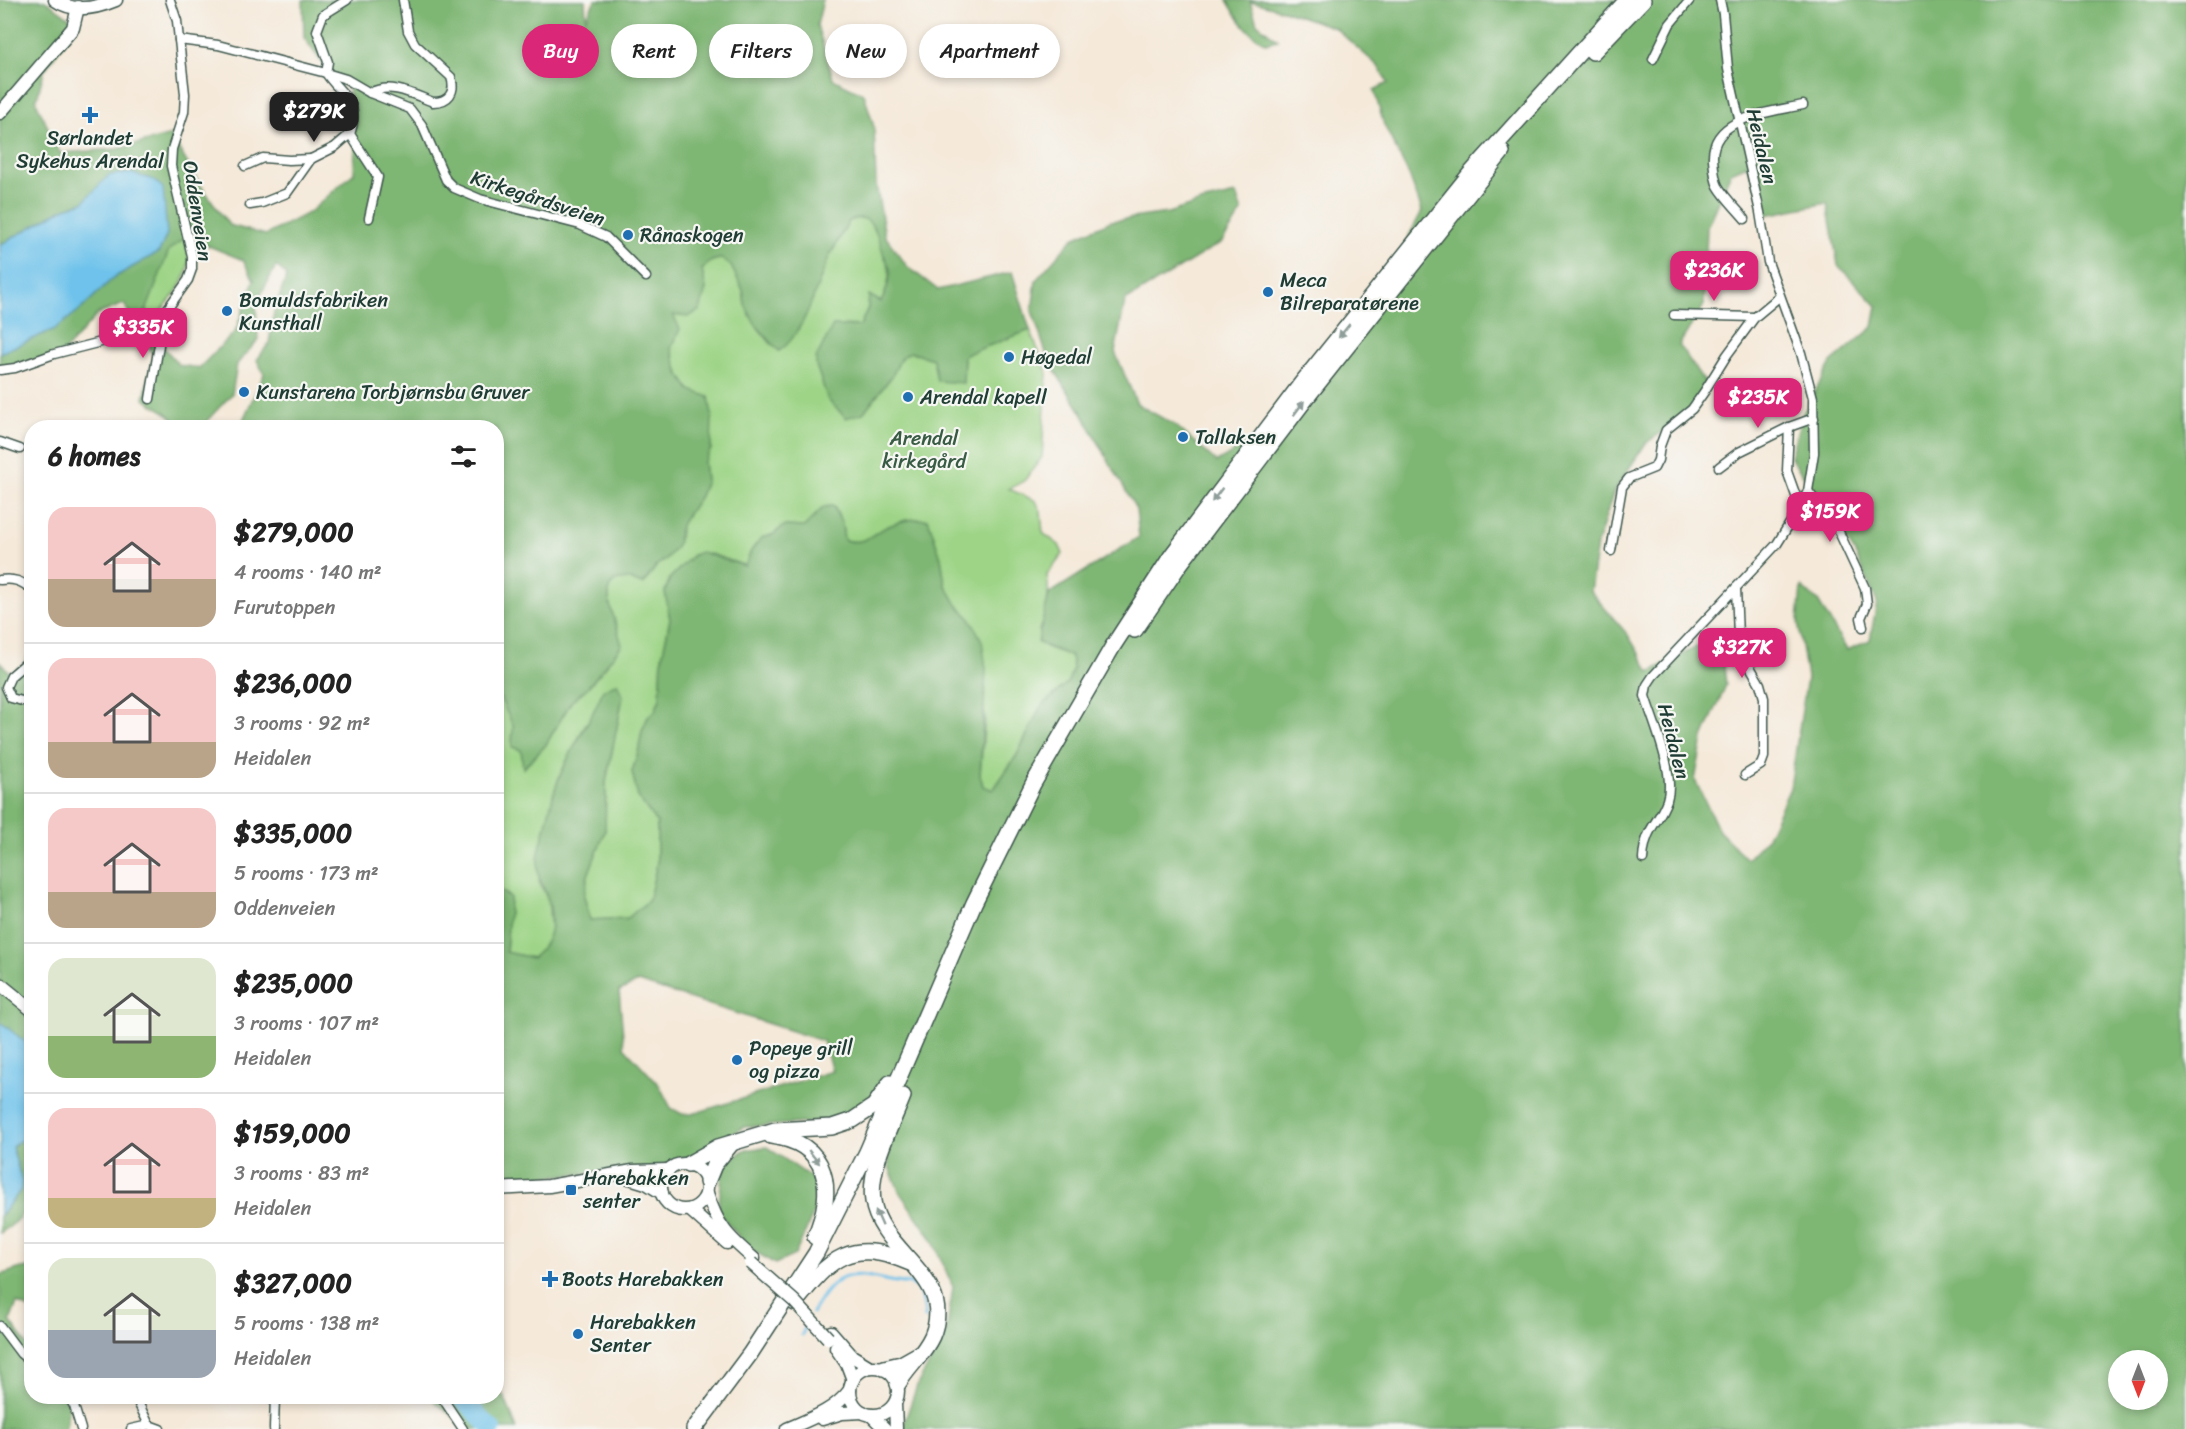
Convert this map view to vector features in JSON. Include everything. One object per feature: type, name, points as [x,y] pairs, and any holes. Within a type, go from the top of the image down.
[{"type":"highway","points":[[781,1316],[848,1192],[895,1091],[974,903],[1033,784],[1113,646],[1172,555],[1301,384],[1470,174],[1628,0]]},
{"type":"highway","points":[[898,1384],[922,1352],[935,1327],[936,1305],[930,1286],[880,1224],[873,1200],[874,1170],[982,907],[1042,788],[1121,651],[1180,564],[1311,392],[1507,146],[1554,92],[1642,0]]},
{"type":"highway","points":[[688,1164],[718,1147],[775,1130],[832,1127],[864,1114],[883,1095],[924,1020]]},
{"type":"highway","points":[[703,1429],[735,1389],[846,1212],[903,1096]]},
{"type":"highway","points":[[762,1134],[786,1138],[809,1150],[822,1167],[827,1189],[822,1219],[781,1316]]},
{"type":"highway","points":[[707,1187],[714,1165],[731,1144]]},
{"type":"highway","points":[[694,1429],[781,1316],[823,1269],[842,1256],[862,1252],[880,1252],[913,1265]]},
{"type":"highway","points":[[877,1367],[901,1364],[922,1352]]},
{"type":"main road","points":[[55,0],[61,4],[78,7],[100,7],[116,0]]},
{"type":"main road","points":[[0,113],[73,28],[78,7]]},
{"type":"main road","points":[[0,984],[24,1004]]},
{"type":"main road","points":[[707,1187],[701,1203],[690,1210],[683,1210],[667,1203],[662,1193],[662,1180],[669,1170],[679,1164],[688,1164],[700,1170],[707,1187],[714,1215],[722,1229],[852,1356],[894,1376],[898,1384],[895,1404],[896,1429]]},
{"type":"main road","points":[[504,1189],[549,1186],[633,1171],[669,1170]]},
{"type":"main road","points":[[619,1175],[638,1180],[662,1193]]},
{"type":"main road","points":[[690,1210],[753,1261]]},
{"type":"main road","points":[[829,1335],[847,1364],[852,1402],[885,1429]]},
{"type":"main road","points":[[787,1429],[837,1404],[859,1372],[877,1367]]},
{"type":"main road","points":[[798,1429],[835,1415],[885,1413],[895,1404]]},
{"type":"street","points":[[170,0],[177,21],[179,40]]},
{"type":"street","points":[[347,0],[323,15],[318,25],[318,37],[328,62],[326,72],[346,94],[350,102],[352,118],[350,134],[378,177],[369,218]]},
{"type":"street","points":[[370,93],[381,87],[397,89],[439,102],[446,100],[453,92],[453,83],[446,70],[415,44],[408,32],[403,0]]},
{"type":"street","points":[[1653,59],[1670,24],[1690,0]]},
{"type":"street","name":"Heidalen","points":[[1643,859],[1644,843],[1648,831],[1669,794],[1667,766],[1645,696],[1647,685],[1777,544],[1808,491],[1814,453],[1813,398],[1808,375],[1768,262],[1760,212],[1728,69],[1720,0]]},
{"type":"street","name":"Kirkegårdsveien","points":[[179,40],[218,45],[326,72],[410,109],[422,125],[446,180],[454,188],[480,199],[580,225],[606,237],[646,277]]},
{"type":"street","name":"Oddenveien","points":[[0,370],[15,368],[54,354],[109,340],[157,320],[166,313],[188,280],[192,269],[192,256],[171,166],[172,149],[185,103],[179,40]]},
{"type":"street","points":[[1744,219],[1719,188],[1715,179],[1713,147],[1717,139],[1739,120],[1803,105]]},
{"type":"street","points":[[245,166],[263,158],[311,159],[335,147],[350,134]]},
{"type":"street","points":[[250,205],[287,194],[311,159]]},
{"type":"street","points":[[1611,551],[1622,487],[1629,478],[1654,468],[1666,430],[1692,409],[1755,317],[1779,297]]},
{"type":"street","points":[[1674,315],[1755,317]]},
{"type":"street","points":[[150,399],[159,345],[157,320]]},
{"type":"street","points":[[1719,467],[1739,452],[1789,427],[1814,418]]},
{"type":"street","points":[[1789,427],[1787,471],[1800,507]]},
{"type":"street","points":[[0,442],[20,449]]},
{"type":"street","points":[[1808,491],[1839,532],[1865,588],[1867,604],[1861,618],[1863,627]]},
{"type":"street","points":[[0,580],[11,578],[24,584]]},
{"type":"street","points":[[1736,588],[1738,636],[1745,658],[1760,684],[1764,698],[1764,757],[1761,765],[1745,775]]},
{"type":"street","points":[[24,665],[11,676],[6,687],[11,698],[24,701]]},
{"type":"street","points":[[0,1326],[15,1348],[24,1356]]},
{"type":"street","points":[[73,1404],[81,1429]]},
{"type":"street","points":[[139,1404],[148,1425]]},
{"type":"street","points":[[274,1429],[275,1404]]},
{"type":"street","points":[[446,1404],[463,1429]]},
{"type":"street","points":[[131,1429],[148,1425],[160,1429]]},
{"type":"green space","points":[[0,0],[45,0],[78,24],[44,71],[36,102],[60,153],[118,149],[171,135],[197,180],[229,225],[266,235],[310,212],[354,173],[355,144],[348,87],[330,80],[326,68],[304,38],[303,0],[585,0],[586,18],[595,0],[823,0],[817,25],[825,52],[825,78],[833,78],[864,94],[874,127],[876,184],[885,236],[907,266],[938,290],[1012,272],[1030,330],[964,355],[963,383],[937,381],[933,359],[910,352],[901,358],[892,376],[863,413],[846,418],[828,400],[816,365],[816,358],[833,326],[860,326],[868,308],[869,295],[881,302],[884,295],[889,282],[890,270],[876,232],[869,221],[857,218],[849,221],[831,253],[804,320],[797,332],[779,351],[755,324],[745,305],[743,290],[731,266],[722,259],[708,263],[702,270],[706,289],[700,310],[688,317],[673,315],[680,329],[671,348],[679,374],[690,390],[709,397],[712,416],[711,449],[704,462],[706,481],[700,496],[680,526],[677,546],[666,559],[657,565],[643,584],[627,579],[615,581],[609,587],[609,602],[622,645],[588,687],[571,702],[545,746],[523,768],[521,750],[512,747],[513,726],[504,706],[504,420],[243,420],[264,374],[257,360],[269,343],[274,312],[287,275],[276,266],[256,304],[258,340],[237,364],[232,394],[208,420],[174,420],[144,399],[153,358],[142,323],[134,322],[124,304],[98,314],[60,356],[0,371],[0,353],[82,308],[113,278],[158,252],[95,192],[83,202],[63,209],[0,245]],"holes":[[[187,237],[243,260],[254,280],[235,332],[199,368],[179,365],[142,322],[169,250]]]},
{"type":"green space","points":[[1227,0],[2186,0],[2186,1429],[902,1429],[918,1383],[946,1334],[953,1287],[932,1239],[900,1193],[889,1167],[888,1111],[836,1121],[744,1127],[703,1152],[659,1168],[504,1179],[504,894],[510,897],[506,952],[532,958],[544,946],[551,925],[550,908],[539,878],[538,857],[553,795],[565,765],[603,690],[617,683],[623,696],[606,782],[605,831],[588,875],[584,896],[590,920],[628,918],[649,900],[657,863],[657,823],[638,797],[632,772],[642,731],[648,717],[655,711],[660,698],[662,658],[670,619],[665,592],[670,578],[693,555],[701,552],[745,566],[751,551],[761,538],[772,535],[784,526],[804,527],[824,507],[833,506],[842,524],[844,540],[852,541],[868,538],[899,522],[928,519],[941,558],[945,584],[957,605],[970,618],[982,641],[986,669],[980,775],[983,786],[993,790],[1017,755],[1040,708],[1068,682],[1073,668],[1071,656],[1038,643],[1049,594],[1139,537],[1136,509],[1080,410],[1049,362],[1032,311],[1036,280],[1073,238],[1111,221],[1168,213],[1236,194],[1242,212],[1222,242],[1125,301],[1115,352],[1137,404],[1175,425],[1217,462],[1258,438],[1396,260],[1422,211],[1409,175],[1384,125],[1374,90],[1388,83],[1378,66],[1335,28],[1250,1],[1257,23],[1278,40],[1266,43],[1248,30]],"holes":[[[1747,165],[1766,215],[1827,203],[1838,265],[1877,306],[1873,327],[1831,363],[1803,413],[1790,457],[1854,551],[1877,602],[1870,640],[1847,650],[1818,601],[1801,587],[1798,621],[1807,678],[1790,788],[1766,839],[1747,859],[1719,831],[1695,780],[1703,738],[1726,685],[1723,656],[1700,645],[1650,672],[1628,635],[1590,591],[1597,544],[1614,491],[1646,443],[1692,412],[1706,384],[1679,345],[1704,305],[1707,227],[1731,172]],[[638,982],[823,1041],[832,1071],[692,1114],[682,1114],[671,1108],[659,1085],[624,1047],[619,991]]]},
{"type":"green space","name":"Arendal kirkegård","points":[[859,218],[868,219],[871,223],[885,254],[889,269],[888,285],[881,302],[869,296],[868,307],[860,326],[845,325],[816,365],[822,382],[874,398],[892,376],[901,358],[910,352],[933,359],[963,383],[964,355],[1030,330],[1047,372],[1042,457],[1024,481],[1009,489],[1036,501],[1041,512],[1043,533],[1059,545],[1063,554],[1047,575],[1047,603],[1039,630],[1045,647],[1071,656],[1073,668],[1068,682],[1040,708],[1017,755],[993,790],[983,786],[980,775],[985,717],[970,618],[957,605],[945,584],[941,558],[928,519],[899,522],[868,538],[852,541],[844,540],[842,524],[834,506],[824,507],[804,527],[784,526],[772,535],[761,538],[751,551],[746,566],[711,554],[678,571],[670,578],[665,591],[670,619],[662,658],[660,698],[655,711],[648,717],[642,731],[632,771],[638,797],[657,823],[657,863],[649,900],[628,918],[590,920],[584,896],[588,875],[605,831],[606,782],[623,696],[617,683],[603,690],[595,713],[585,725],[560,775],[553,795],[539,882],[548,900],[551,932],[542,950],[532,958],[506,952],[510,897],[504,894],[504,706],[513,726],[512,747],[521,750],[524,768],[545,746],[571,702],[608,664],[618,632],[609,602],[609,587],[615,580],[627,579],[644,584],[657,565],[666,559],[680,536],[680,526],[700,496],[706,481],[704,462],[711,449],[709,397],[690,390],[679,374],[671,348],[676,339],[673,315],[682,316],[706,289],[702,270],[704,267],[716,259],[723,259],[731,266],[743,290],[745,305],[755,324],[772,345],[831,254],[849,221]]},
{"type":"green space","points":[[179,219],[189,260],[188,267],[176,292],[151,318],[131,278]]},
{"type":"green space","points":[[0,662],[10,673],[24,664],[24,1041],[0,1022]]},
{"type":"green space","points":[[19,1141],[24,1141],[24,1212],[0,1233],[0,1216],[22,1181],[12,1147]]},
{"type":"green space","points":[[767,1147],[815,1180],[818,1203],[795,1255],[775,1264],[749,1248],[718,1212],[723,1166],[744,1150]]},
{"type":"green space","points":[[24,1268],[24,1306],[17,1303],[10,1321],[24,1341],[24,1404],[69,1404],[64,1429],[0,1429],[0,1275]]},
{"type":"green space","points":[[504,1396],[517,1429],[468,1429],[438,1404],[504,1404]]},
{"type":"water","points":[[131,173],[154,180],[163,188],[167,234],[159,252],[113,278],[82,308],[55,329],[0,353],[0,245],[63,209],[83,202],[109,175]]},
{"type":"water","points":[[0,1022],[24,1041],[24,1141],[19,1141],[12,1147],[22,1181],[21,1190],[0,1216]]},
{"type":"waterway","points":[[812,1313],[834,1283],[844,1277],[855,1275],[912,1284],[921,1295],[925,1318]]},
{"type":"waterway","points":[[802,1335],[807,1322]]},
{"type":"waterway","points":[[467,1404],[492,1429]]},
{"type":"place","name":"Sørlandet Sykehus Arendal","points":[[90,115]]},
{"type":"place","name":"Rånaskogen","points":[[628,235]]},
{"type":"place","name":"Meca Bilreparatørene","points":[[1268,292]]},
{"type":"place","name":"Bomuldsfabriken Kunsthall","points":[[227,311]]},
{"type":"place","name":"Høgedal","points":[[1009,357]]},
{"type":"place","name":"Kunstarena Torbjørnsbu Gruver","points":[[244,392]]},
{"type":"place","name":"Arendal kapell","points":[[908,397]]},
{"type":"place","name":"Tallaksen","points":[[1183,437]]},
{"type":"place","name":"Popeye grill og pizza","points":[[737,1060]]},
{"type":"place","name":"Harebakken senter","points":[[571,1190]]},
{"type":"place","name":"Boots Harebakken","points":[[550,1279]]},
{"type":"place","name":"Harebakken Senter","points":[[578,1334]]}]
